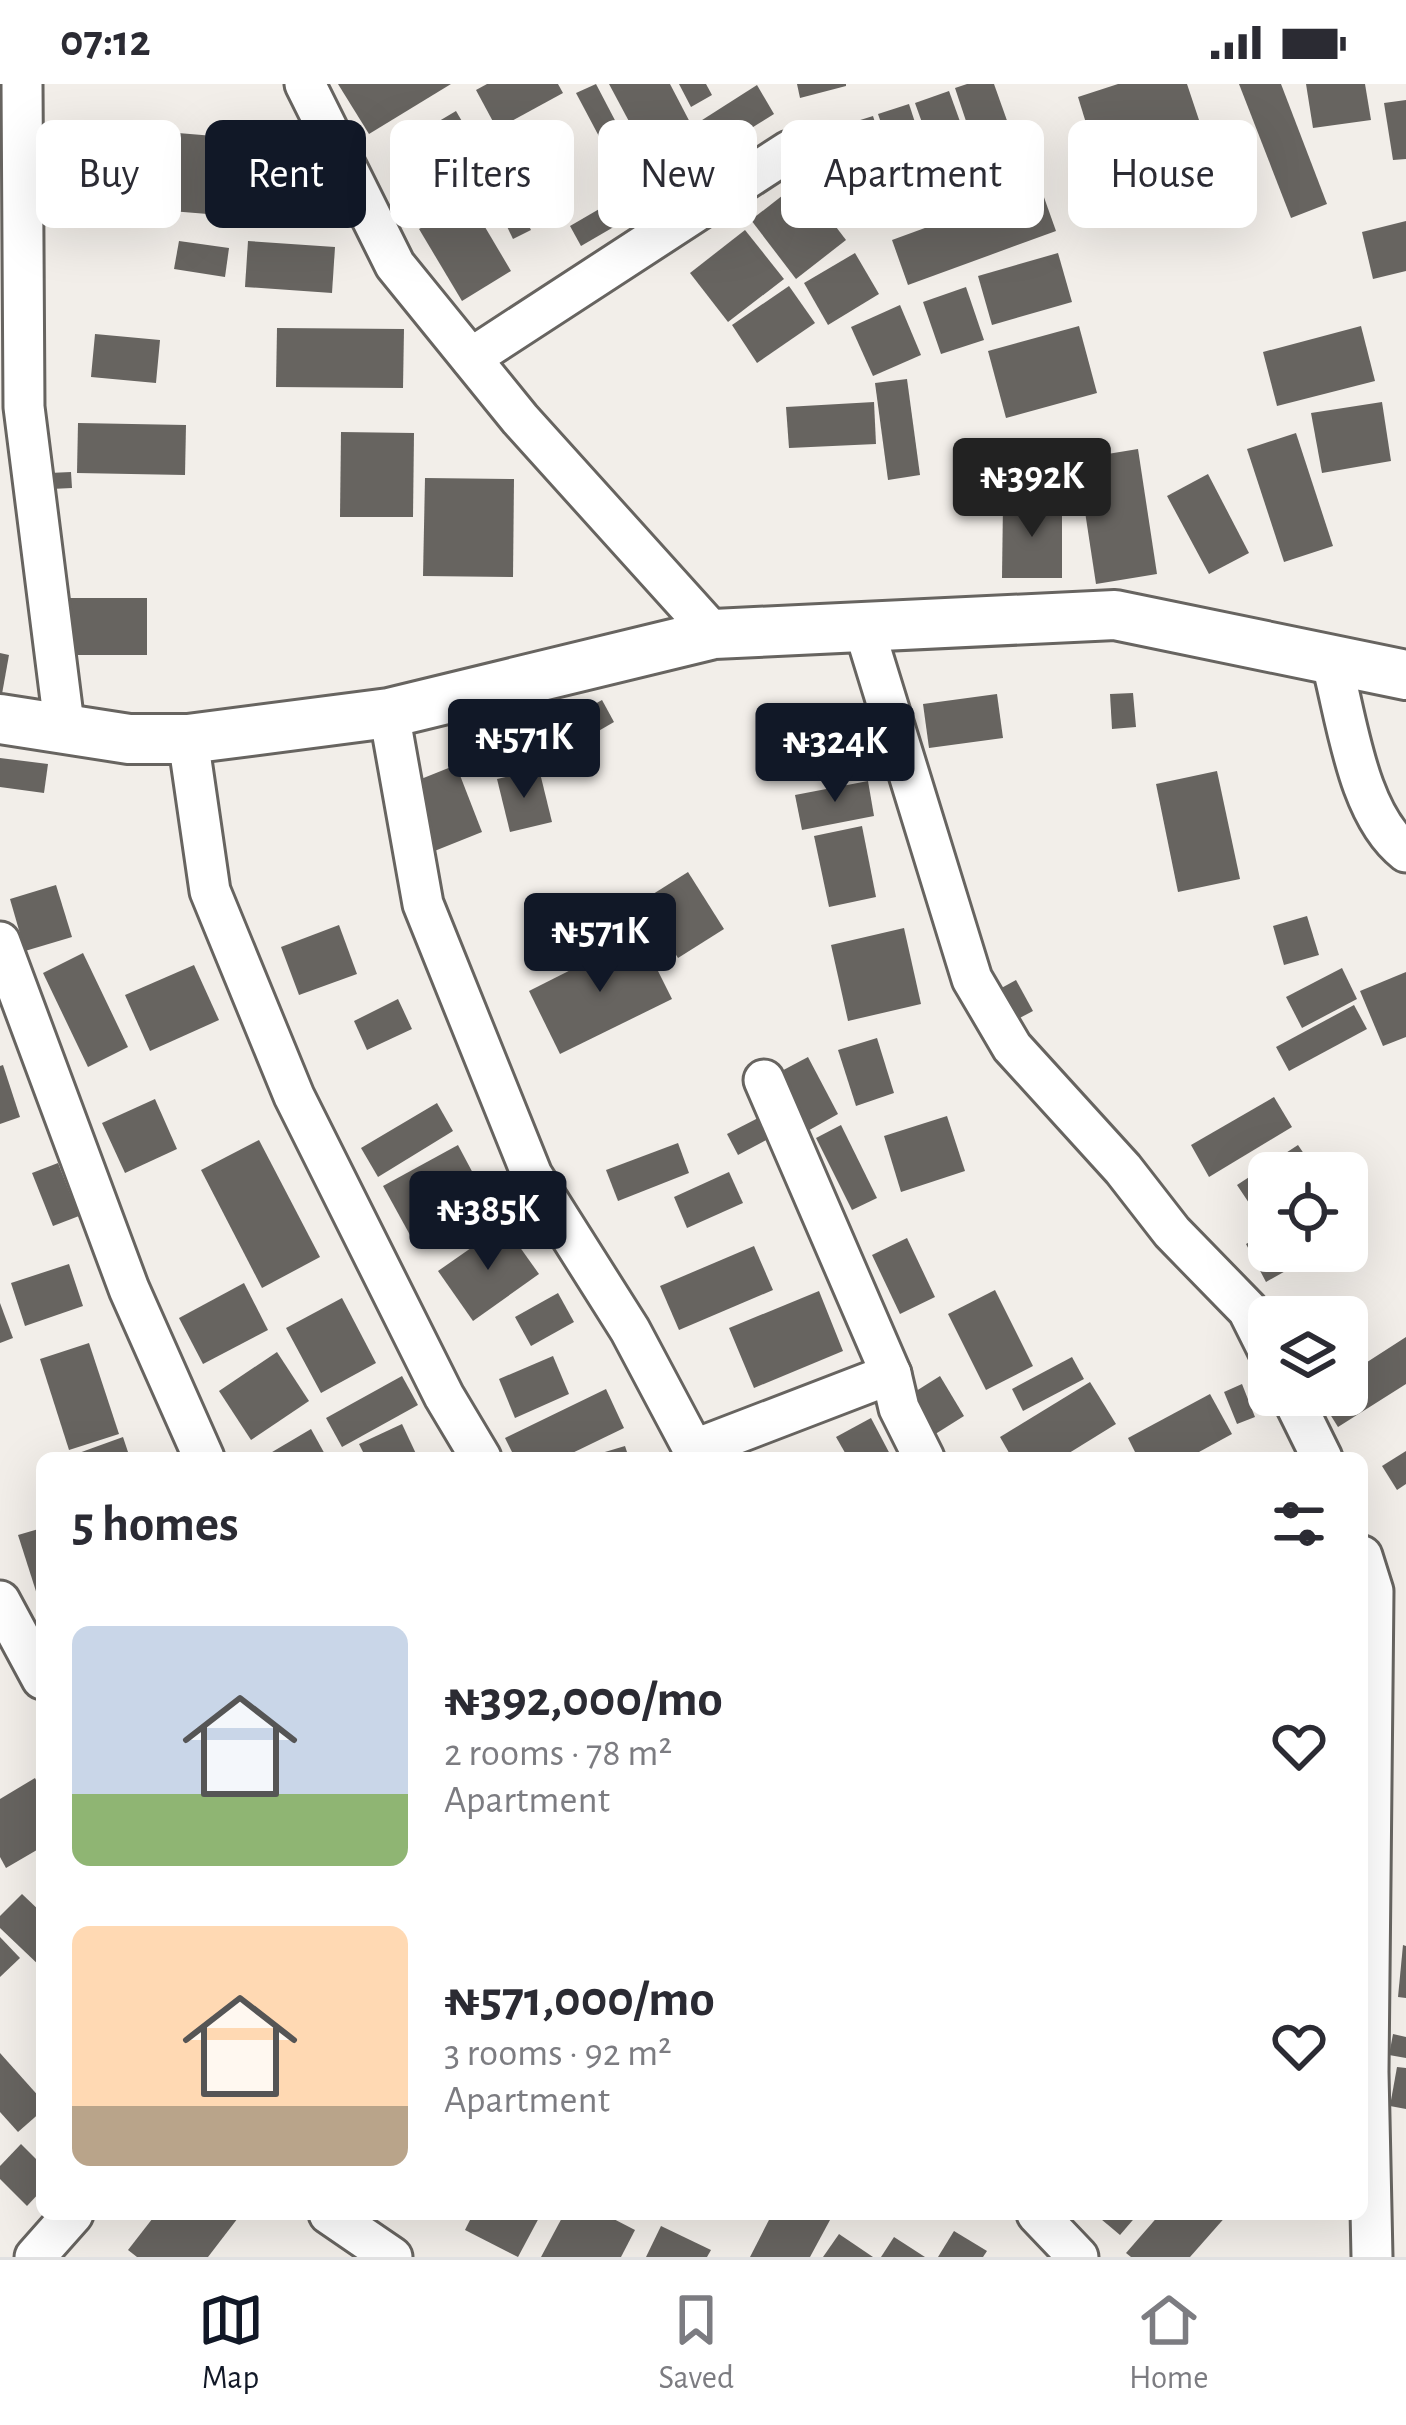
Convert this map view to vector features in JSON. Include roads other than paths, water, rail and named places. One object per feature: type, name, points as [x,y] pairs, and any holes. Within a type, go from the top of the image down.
[{"type":"street","points":[[22,84],[24,407],[64,732]]},
{"type":"street","points":[[305,84],[395,265],[520,419],[714,634]]},
{"type":"street","points":[[471,358],[781,156]]},
{"type":"street","points":[[0,719],[129,739],[188,739],[389,712],[714,634],[1115,615],[1406,675]]},
{"type":"street","points":[[862,625],[972,979],[993,1018],[1012,1047],[1123,1169],[1172,1232],[1248,1310]]},
{"type":"street","points":[[1331,660],[1370,808],[1388,838],[1406,852]]},
{"type":"street","points":[[389,712],[423,904],[497,1091],[532,1175],[630,1330],[694,1452]]},
{"type":"street","points":[[188,739],[210,891],[235,953],[294,1096],[444,1396],[477,1452]]},
{"type":"street","points":[[0,942],[129,1289],[201,1452]]},
{"type":"street","points":[[764,1080],[921,1452]]},
{"type":"street","points":[[700,1452],[891,1374]]},
{"type":"street","points":[[1301,1416],[1319,1452]]},
{"type":"street","points":[[1368,1699],[1380,1575]]},
{"type":"street","points":[[0,1601],[36,1668]]},
{"type":"street","points":[[1368,2109],[1372,2257]]},
{"type":"street","points":[[35,2257],[68,2220]]},
{"type":"street","points":[[338,2220],[392,2257]]},
{"type":"street","points":[[1043,2220],[1078,2257]]}]
